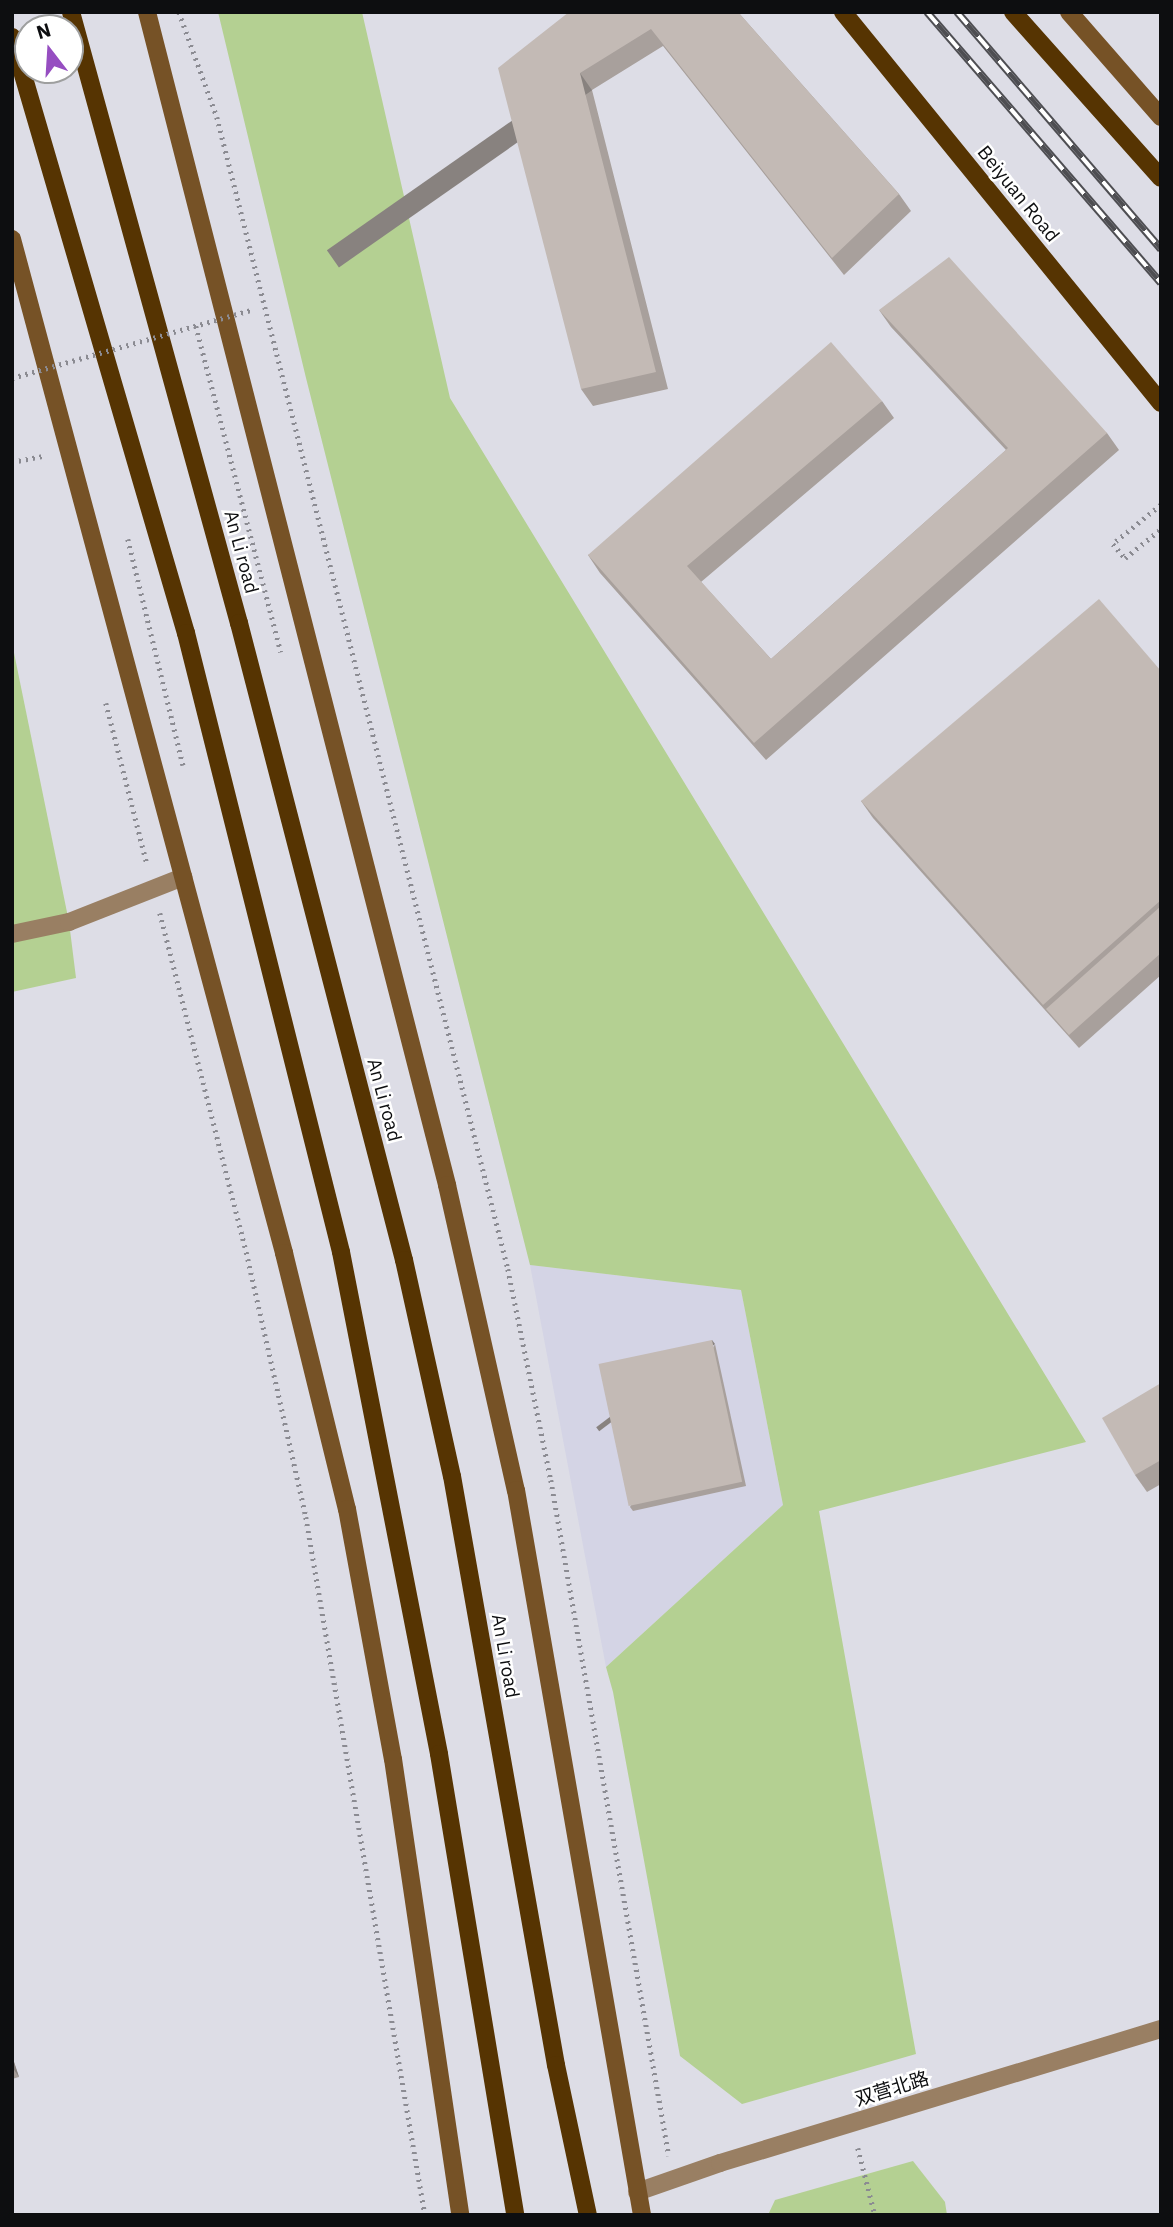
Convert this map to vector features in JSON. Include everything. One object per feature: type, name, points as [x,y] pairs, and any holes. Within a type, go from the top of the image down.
[{"type":"main road","name":"An Li road","points":[[71,12],[235,610],[404,1260],[452,1476],[556,2064],[588,2215]]},
{"type":"main road","name":"Beiyuan Road","points":[[843,12],[1161,403]]},
{"type":"main road","points":[[1013,12],[1161,178]]},
{"type":"main road","points":[[12,37],[186,633],[341,1252],[437,1741],[516,2215]]},
{"type":"street","name":"An Li road","points":[[147,12],[447,1185],[507,1450],[642,2215]]},
{"type":"street","points":[[1069,12],[1161,117]]},
{"type":"street","points":[[12,239],[284,1253],[346,1509],[393,1759],[460,2215]]},
{"type":"street","points":[[12,934],[69,922],[183,877]]},
{"type":"street","name":"双营北路","points":[[637,2192],[851,2123],[1161,2029]]},
{"type":"path","points":[[12,378],[250,310]]},
{"type":"path","points":[[196,326],[283,661]]},
{"type":"path","points":[[19,362],[26,389]]},
{"type":"path","points":[[278,392],[286,391]]},
{"type":"path","points":[[40,443],[46,469]]},
{"type":"path","points":[[12,462],[43,456]]},
{"type":"path","points":[[1161,505],[1113,544],[1125,558],[1161,529]]},
{"type":"path","points":[[126,531],[184,768]]},
{"type":"path","points":[[105,698],[248,1259],[306,1517],[425,2215]]},
{"type":"path","points":[[851,2123],[875,2215]]},
{"type":"shaded area","points":[[530,1265],[741,1290],[783,1505],[606,1667]]},
{"type":"green space","points":[[218,12],[362,12],[450,398],[1086,1442],[819,1511],[916,2054],[742,2104],[680,2056],[613,1692],[606,1667],[783,1505],[741,1290],[530,1265],[306,378]]},
{"type":"green space","points":[[12,643],[69,922],[76,978],[12,992]]},
{"type":"green space","points":[[913,2161],[945,2202],[947,2215],[768,2215],[775,2200]]},
{"type":"building","points":[[569,12],[738,12],[899,194],[832,258],[651,29],[580,73],[656,372],[581,389],[498,68]]},
{"type":"building","points":[[949,257],[1107,433],[754,743],[588,555],[831,342],[882,401],[687,566],[771,659],[1008,448],[879,310]]},
{"type":"building","points":[[1099,599],[1161,671],[1161,900],[1043,1005],[861,801]]},
{"type":"building","points":[[1161,906],[1161,953],[1069,1035],[1046,1009]]},
{"type":"building","points":[[712,1340],[742,1482],[629,1506],[599,1364]]},
{"type":"building","points":[[1161,1383],[1161,1460],[1135,1475],[1102,1418]]},
{"type":"railway","points":[[927,12],[1161,283]]},
{"type":"railway","points":[[957,12],[1161,249]]}]
